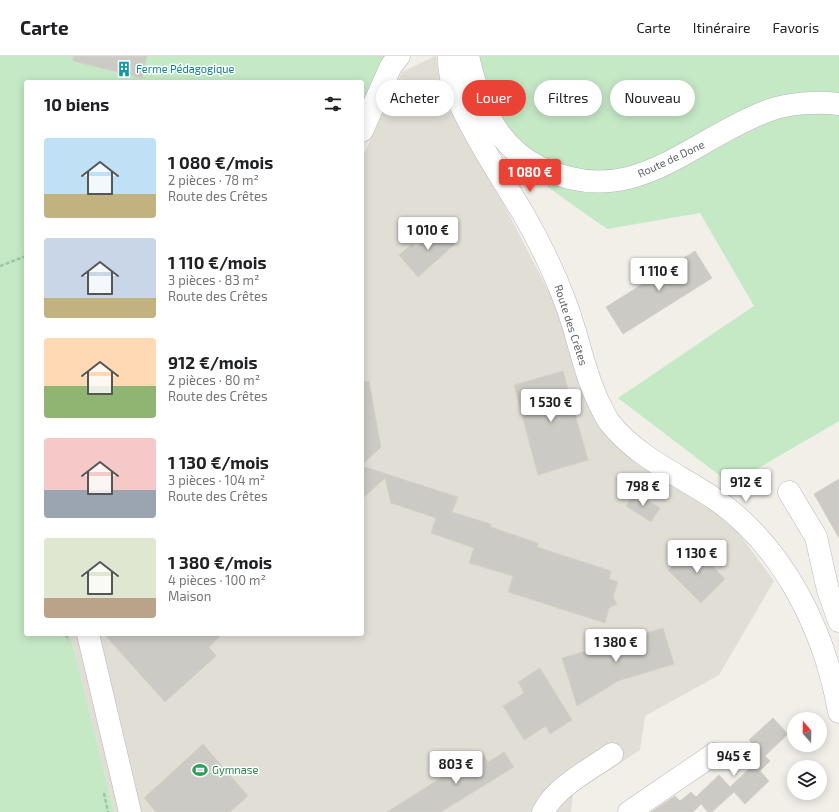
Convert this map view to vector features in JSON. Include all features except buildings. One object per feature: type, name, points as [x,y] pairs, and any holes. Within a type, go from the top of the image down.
[{"type":"street","points":[[364,127],[391,66],[399,56]]},
{"type":"street","name":"Route des Crêtes","points":[[450,56],[451,78],[458,101],[483,148],[525,218],[553,272],[566,304],[586,371],[596,397],[608,421],[642,454],[714,499],[738,518],[763,543],[794,587],[810,617],[831,671],[839,712]]},
{"type":"street","name":"Route de Done","points":[[468,56],[478,94],[498,133],[508,145],[522,157],[538,166],[554,174],[576,180],[592,182],[609,181],[630,178],[647,172],[694,150],[742,122],[769,110],[816,103],[839,104]]},
{"type":"street","points":[[788,492],[816,537],[828,590],[839,622]]},
{"type":"street","points":[[820,643],[839,628]]},
{"type":"street","points":[[88,636],[130,812]]},
{"type":"street","points":[[543,812],[565,786],[612,754]]},
{"type":"street","points":[[629,812],[714,754]]},
{"type":"path","points":[[0,266],[24,257]]},
{"type":"shaded area","points":[[436,56],[440,80],[398,80],[402,72]]},
{"type":"shaded area","points":[[382,116],[453,116],[475,149],[562,317],[592,410],[611,440],[649,471],[692,495],[732,524],[774,581],[719,675],[645,716],[640,750],[573,794],[571,812],[114,812],[70,636],[364,636],[364,154]]},
{"type":"green space","points":[[0,56],[391,56],[364,98],[364,80],[24,80],[24,636],[70,636],[114,812],[0,812]]},
{"type":"green space","points":[[459,56],[839,56],[839,421],[731,484],[618,398],[754,306],[700,213],[607,229],[549,188],[500,116],[526,116],[526,80],[475,80]]},
{"type":"place","name":"Ferme Pédagogique","points":[[124,69]]},
{"type":"place","name":"Gymnase","points":[[200,770]]}]
